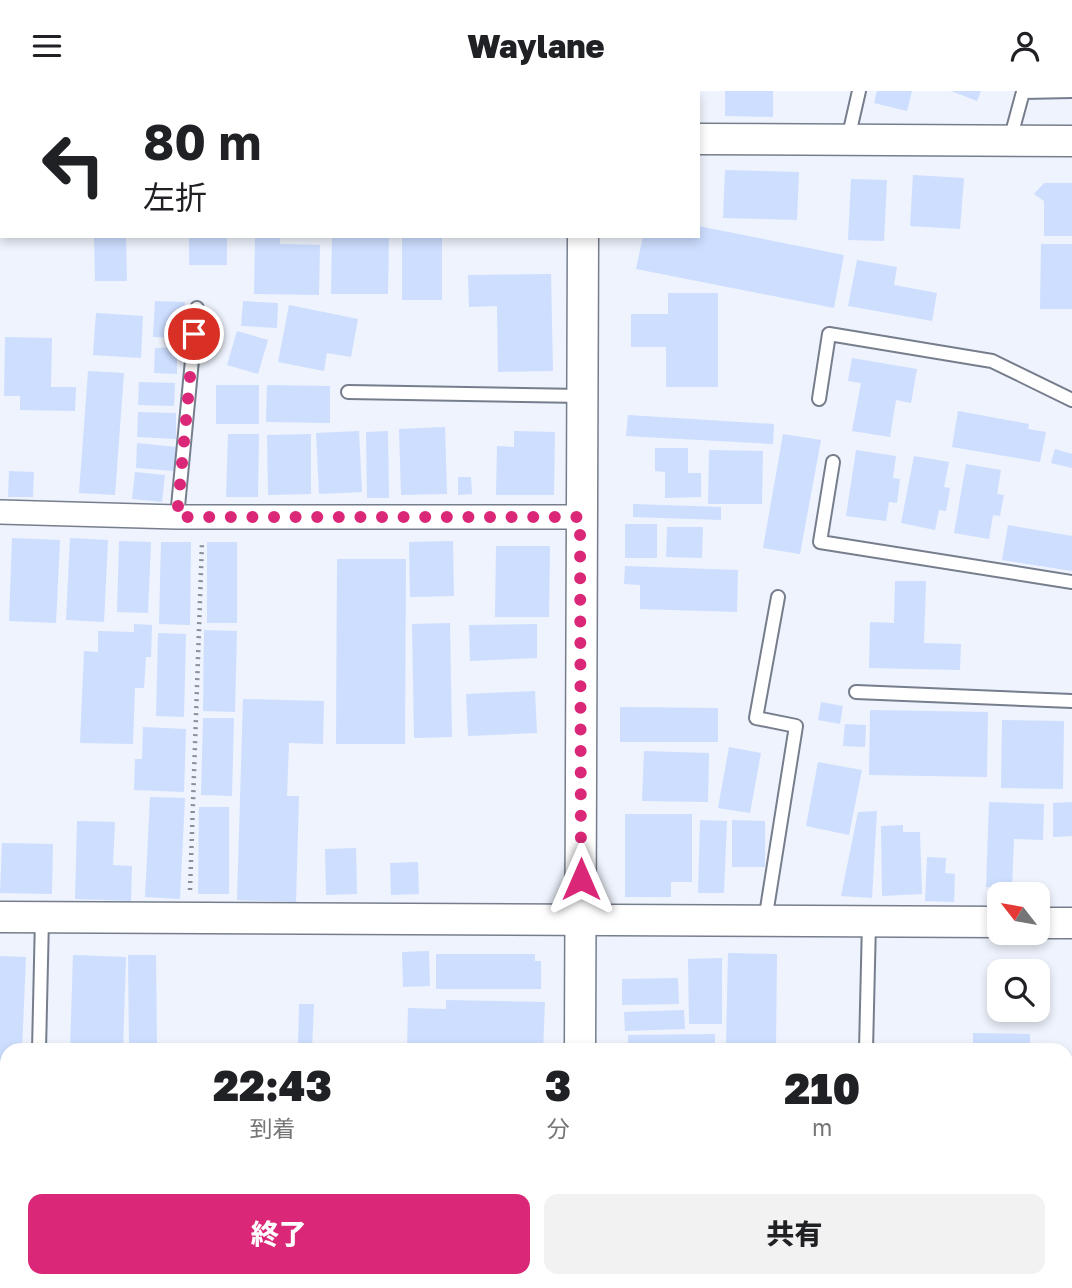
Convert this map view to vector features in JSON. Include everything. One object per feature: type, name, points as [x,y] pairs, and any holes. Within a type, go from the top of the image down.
[{"type":"street","points":[[700,139],[1072,141]]},
{"type":"street","points":[[580,1043],[583,238]]},
{"type":"street","points":[[0,512],[177,517],[580,517]]},
{"type":"street","points":[[0,917],[987,922]]},
{"type":"street","points":[[1050,923],[1072,923]]},
{"type":"lane","points":[[848,139],[859,91]]},
{"type":"lane","points":[[1010,140],[1023,92],[1072,91]]},
{"type":"lane","points":[[177,517],[197,308]]},
{"type":"lane","points":[[819,399],[829,334],[992,361],[1072,400]]},
{"type":"lane","points":[[348,392],[582,396]]},
{"type":"lane","points":[[833,462],[820,542],[1072,582]]},
{"type":"lane","points":[[765,921],[796,726],[756,718],[778,597]]},
{"type":"lane","points":[[856,692],[1072,701]]},
{"type":"lane","points":[[39,1043],[42,918]]},
{"type":"lane","points":[[866,1043],[869,922]]},
{"type":"path","points":[[189,919],[203,517]]},
{"type":"building","points":[[725,91],[773,91],[773,117],[725,116]]},
{"type":"building","points":[[877,91],[912,91],[907,111],[874,103]]},
{"type":"building","points":[[951,91],[981,91],[977,101]]},
{"type":"building","points":[[725,170],[799,172],[797,220],[723,218]]},
{"type":"building","points":[[913,175],[964,178],[960,229],[910,226]]},
{"type":"building","points":[[851,179],[887,180],[884,241],[848,240]]},
{"type":"building","points":[[1044,183],[1072,183],[1072,236],[1044,236],[1044,201],[1034,194]]},
{"type":"building","points":[[700,226],[844,255],[834,308],[636,269],[643,238],[700,238]]},
{"type":"building","points":[[94,238],[126,238],[127,281],[95,281]]},
{"type":"building","points":[[189,238],[227,238],[227,265],[189,265]]},
{"type":"building","points":[[255,238],[280,238],[280,244],[320,245],[319,295],[254,294]]},
{"type":"building","points":[[332,238],[389,238],[388,294],[331,294]]},
{"type":"building","points":[[402,238],[442,238],[442,300],[402,300]]},
{"type":"building","points":[[1041,244],[1072,244],[1072,309],[1040,309]]},
{"type":"building","points":[[857,260],[897,267],[894,285],[937,293],[932,321],[848,306]]},
{"type":"building","points":[[551,274],[553,371],[498,372],[497,306],[469,307],[468,275]]},
{"type":"building","points":[[668,293],[718,293],[718,387],[666,387],[666,347],[631,347],[631,314],[668,314]]},
{"type":"building","points":[[155,301],[185,302],[183,338],[153,337]]},
{"type":"building","points":[[243,301],[278,303],[277,328],[241,326]]},
{"type":"building","points":[[289,305],[358,319],[351,357],[327,353],[324,371],[278,362]]},
{"type":"building","points":[[96,313],[143,316],[141,358],[93,355]]},
{"type":"building","points":[[237,331],[268,340],[258,374],[227,365]]},
{"type":"building","points":[[5,337],[52,338],[51,387],[76,387],[75,411],[20,410],[20,396],[4,396]]},
{"type":"building","points":[[177,347],[177,374],[154,373],[155,348]]},
{"type":"building","points":[[852,358],[917,369],[911,403],[896,400],[890,437],[852,431],[861,383],[848,381]]},
{"type":"building","points":[[88,371],[124,373],[115,495],[79,493]]},
{"type":"building","points":[[139,382],[175,383],[174,406],[138,405]]},
{"type":"building","points":[[216,385],[259,385],[259,424],[216,424]]},
{"type":"building","points":[[267,385],[330,386],[330,423],[266,422]]},
{"type":"building","points":[[958,411],[1029,424],[1028,429],[1046,432],[1040,462],[952,447]]},
{"type":"building","points":[[138,412],[176,413],[176,439],[137,437]]},
{"type":"building","points":[[628,415],[774,424],[773,444],[626,436]]},
{"type":"building","points":[[445,427],[447,494],[401,495],[399,429]]},
{"type":"building","points":[[359,431],[362,492],[319,494],[316,433]]},
{"type":"building","points":[[388,431],[389,498],[367,498],[366,432]]},
{"type":"building","points":[[514,431],[555,432],[554,495],[496,495],[497,446],[514,447]]},
{"type":"building","points":[[228,434],[259,434],[258,497],[226,497]]},
{"type":"building","points":[[311,434],[311,494],[268,495],[267,435]]},
{"type":"building","points":[[783,434],[821,440],[800,554],[763,548]]},
{"type":"building","points":[[137,443],[176,447],[174,471],[136,468]]},
{"type":"building","points":[[655,448],[688,448],[688,473],[701,473],[701,497],[665,498],[665,472],[655,471]]},
{"type":"building","points":[[1055,449],[1072,454],[1072,468],[1051,463]]},
{"type":"building","points":[[709,450],[763,451],[762,504],[708,504]]},
{"type":"building","points":[[856,450],[896,456],[893,478],[900,479],[897,503],[889,502],[886,521],[846,516]]},
{"type":"building","points":[[914,456],[949,462],[944,487],[950,488],[946,511],[939,510],[935,530],[901,523]]},
{"type":"building","points":[[966,464],[1001,470],[997,494],[1004,495],[1000,516],[993,515],[989,539],[954,533]]},
{"type":"building","points":[[9,471],[34,472],[33,497],[8,497]]},
{"type":"building","points":[[135,472],[165,475],[162,502],[132,499]]},
{"type":"building","points":[[458,477],[471,477],[472,494],[458,495]]},
{"type":"building","points":[[633,504],[721,507],[721,520],[633,517]]},
{"type":"building","points":[[625,524],[657,524],[657,558],[625,558]]},
{"type":"building","points":[[1008,525],[1072,536],[1072,571],[1002,560]]},
{"type":"building","points":[[667,527],[703,527],[702,558],[666,557]]},
{"type":"building","points":[[12,538],[60,540],[56,623],[9,621]]},
{"type":"building","points":[[70,538],[108,540],[104,622],[66,620]]},
{"type":"building","points":[[119,541],[151,542],[148,613],[117,612]]},
{"type":"building","points":[[453,541],[454,596],[410,597],[409,542]]},
{"type":"building","points":[[161,542],[191,542],[190,625],[159,624]]},
{"type":"building","points":[[207,542],[237,542],[237,623],[207,623]]},
{"type":"building","points":[[496,546],[550,546],[549,617],[495,617]]},
{"type":"building","points":[[337,559],[406,559],[405,744],[336,744]]},
{"type":"building","points":[[625,566],[738,570],[737,612],[640,609],[640,585],[624,584]]},
{"type":"building","points":[[895,581],[926,581],[924,643],[961,644],[960,670],[869,668],[870,622],[894,623]]},
{"type":"building","points":[[450,623],[452,737],[414,738],[412,624]]},
{"type":"building","points":[[134,624],[152,625],[151,657],[146,657],[144,688],[135,688],[133,744],[80,743],[84,651],[98,652],[98,631],[134,632]]},
{"type":"building","points":[[537,624],[537,658],[470,661],[469,625]]},
{"type":"building","points":[[204,630],[237,631],[235,712],[203,711]]},
{"type":"building","points":[[158,633],[186,634],[184,717],[156,716]]},
{"type":"building","points":[[535,691],[537,733],[468,736],[466,694]]},
{"type":"building","points":[[243,699],[324,701],[323,744],[289,743],[287,796],[299,796],[296,902],[237,900]]},
{"type":"building","points":[[821,702],[843,706],[840,724],[818,720]]},
{"type":"building","points":[[620,707],[718,708],[718,742],[620,742]]},
{"type":"building","points":[[870,710],[988,712],[987,777],[869,775]]},
{"type":"building","points":[[203,718],[234,718],[232,796],[201,795]]},
{"type":"building","points":[[1002,720],[1064,721],[1063,789],[1001,788]]},
{"type":"building","points":[[845,724],[866,725],[865,747],[843,746]]},
{"type":"building","points":[[143,727],[186,729],[184,792],[134,790],[135,759],[142,759]]},
{"type":"building","points":[[729,747],[761,753],[750,813],[718,808]]},
{"type":"building","points":[[644,751],[709,753],[708,802],[642,801]]},
{"type":"building","points":[[818,762],[862,770],[849,835],[806,826]]},
{"type":"building","points":[[150,797],[185,798],[180,899],[145,897]]},
{"type":"building","points":[[989,802],[1044,804],[1043,840],[1014,839],[1012,882],[987,882],[986,887]]},
{"type":"building","points":[[1072,802],[1072,836],[1053,837],[1053,803]]},
{"type":"building","points":[[199,807],[229,807],[229,894],[198,894]]},
{"type":"building","points":[[877,811],[872,898],[841,896],[858,812]]},
{"type":"building","points":[[625,814],[692,814],[692,882],[671,882],[671,897],[625,897]]},
{"type":"building","points":[[700,820],[727,821],[724,893],[698,893]]},
{"type":"building","points":[[732,820],[765,821],[765,867],[732,867]]},
{"type":"building","points":[[77,821],[115,822],[113,865],[132,866],[131,901],[75,899]]},
{"type":"building","points":[[903,825],[903,832],[920,832],[922,894],[882,896],[881,826]]},
{"type":"building","points":[[2,843],[53,844],[52,894],[0,893]]},
{"type":"building","points":[[356,848],[357,894],[326,895],[325,849]]},
{"type":"building","points":[[927,857],[946,858],[945,873],[955,874],[954,902],[925,901]]},
{"type":"building","points":[[418,862],[419,894],[391,895],[390,863]]},
{"type":"building","points":[[429,951],[430,986],[403,987],[402,952]]},
{"type":"building","points":[[728,953],[777,954],[776,1043],[726,1043]]},
{"type":"building","points":[[436,954],[535,954],[535,961],[541,961],[541,989],[436,989]]},
{"type":"building","points":[[73,955],[126,957],[123,1043],[70,1043]]},
{"type":"building","points":[[128,955],[156,955],[157,1043],[129,1043]]},
{"type":"building","points":[[0,956],[26,957],[22,1043],[0,1043]]},
{"type":"building","points":[[722,958],[722,1024],[689,1024],[688,959]]},
{"type":"building","points":[[678,978],[679,1004],[622,1005],[622,979]]},
{"type":"building","points":[[446,1000],[545,1002],[543,1043],[407,1043],[408,1008],[446,1009]]},
{"type":"building","points":[[299,1004],[314,1004],[312,1043],[298,1043]]},
{"type":"building","points":[[684,1010],[685,1029],[625,1031],[624,1012]]},
{"type":"building","points":[[973,1033],[1030,1034],[1030,1043],[973,1043]]},
{"type":"building","points":[[715,1034],[715,1043],[628,1043],[628,1035]]},
{"type":"route","points":[[194,334],[177,517],[580,517],[581,879]]}]
